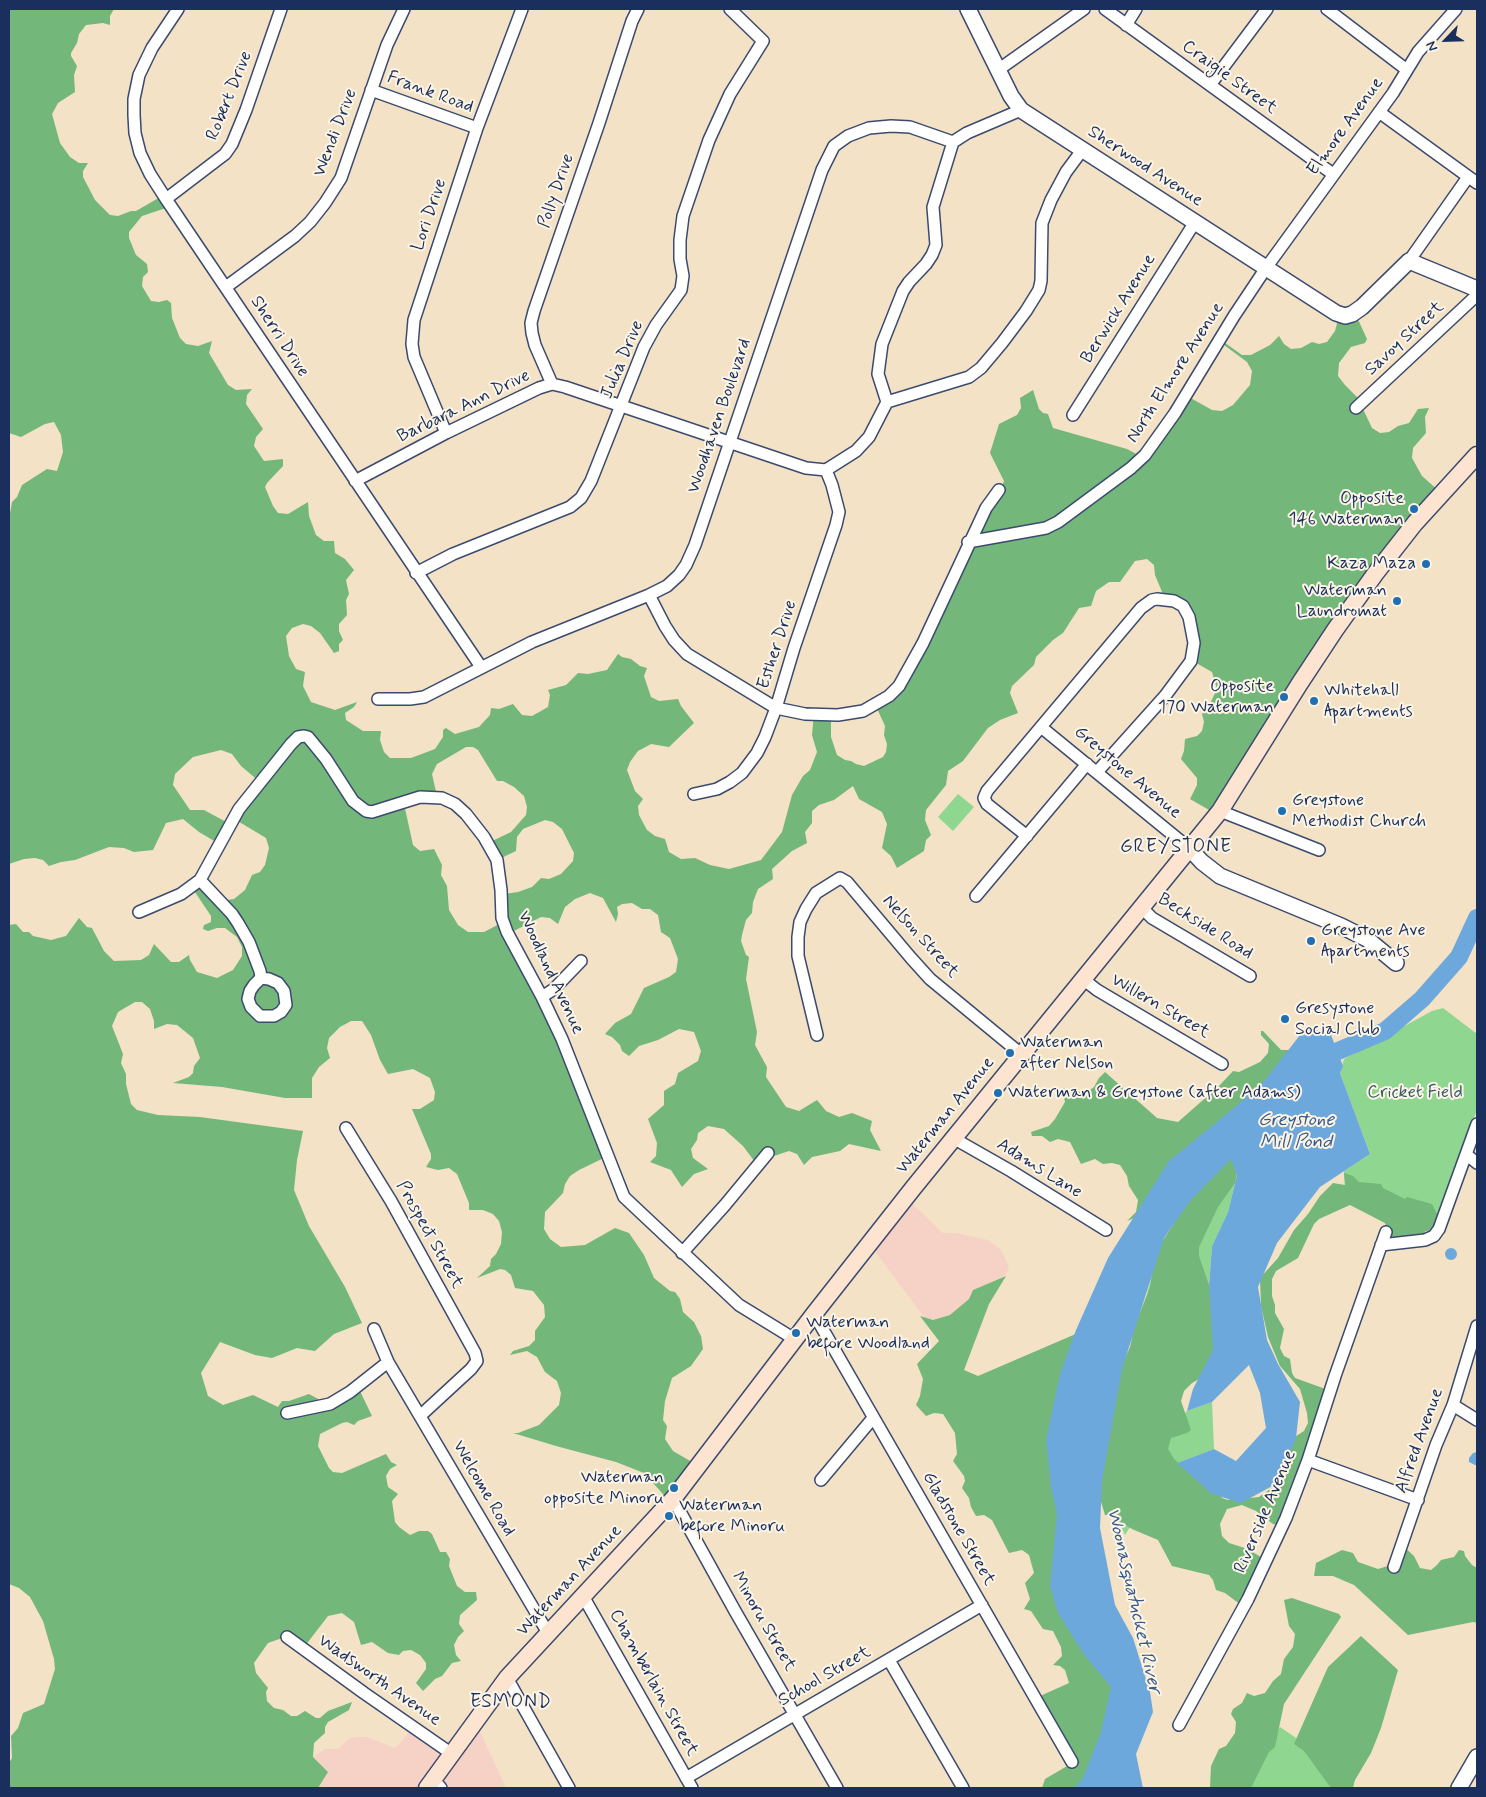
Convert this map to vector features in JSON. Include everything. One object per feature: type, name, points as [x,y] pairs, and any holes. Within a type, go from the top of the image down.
[{"type":"main road","name":"Waterman Avenue","points":[[434,1785],[452,1754],[507,1678],[674,1499],[814,1314],[953,1138],[1220,811],[1300,683],[1369,582],[1420,518],[1477,455]]},
{"type":"street","name":"Sherri Drive","points":[[178,9],[152,48],[139,75],[134,98],[135,133],[140,153],[150,174],[166,199],[481,667]]},
{"type":"street","name":"Robert Drive","points":[[166,199],[225,154],[232,144],[246,110],[281,9]]},
{"type":"street","name":"Wendi Drive","points":[[226,287],[295,236],[310,222],[325,203],[341,178],[387,45],[404,9]]},
{"type":"street","name":"Lori Drive","points":[[446,433],[414,357],[412,332],[414,320],[477,128],[522,9]]},
{"type":"street","name":"Polly Drive","points":[[552,384],[535,345],[531,323],[632,21],[638,9]]},
{"type":"street","name":"Julia Drive","points":[[416,573],[461,551],[570,507],[581,498],[591,482],[644,348],[656,325],[680,290],[683,276],[680,260],[680,240],[683,216],[709,140],[730,94],[763,41],[730,9]]},
{"type":"street","name":"Sherwood Avenue","points":[[968,9],[1011,96],[1021,110],[1336,313],[1345,316],[1352,314],[1370,301],[1410,261]]},
{"type":"street","points":[[998,70],[1084,9]]},
{"type":"street","name":"Craigie Street","points":[[1104,9],[1333,174]]},
{"type":"street","points":[[1126,25],[1136,9]]},
{"type":"street","points":[[1210,85],[1267,9]]},
{"type":"street","points":[[1327,9],[1407,70]]},
{"type":"street","name":"Elmore Avenue","points":[[1266,268],[1379,112],[1418,52],[1456,9]]},
{"type":"street","name":"Frank Road","points":[[371,90],[477,128]]},
{"type":"street","points":[[887,402],[878,374],[882,344],[903,291],[926,264],[936,245],[933,207],[953,142],[967,133],[1021,110]]},
{"type":"street","points":[[1379,112],[1473,180],[1410,261],[1477,289]]},
{"type":"street","name":"Woodhaven Boulevard","points":[[378,699],[424,697],[532,642],[649,595],[667,586],[679,575],[686,565],[698,536],[822,170],[834,146],[848,136],[869,128],[891,126],[910,127],[953,142]]},
{"type":"street","points":[[826,470],[856,451],[868,437],[887,402],[969,377],[981,368],[1002,344],[1039,290],[1041,281],[1042,223],[1050,200],[1066,172],[1083,149]]},
{"type":"street","name":"Berwick Avenue","points":[[1073,415],[1195,222]]},
{"type":"street","name":"North Elmore Avenue","points":[[968,542],[1046,528],[1058,522],[1132,468],[1145,455],[1175,413],[1234,316],[1266,268]]},
{"type":"street","name":"Savoy Street","points":[[1356,408],[1477,295]]},
{"type":"street","name":"Barbara Ann Drive","points":[[355,481],[446,433],[552,384],[806,468],[826,470]]},
{"type":"street","name":"Esther Drive","points":[[694,794],[717,789],[742,773],[756,753],[776,708],[794,648],[836,525],[838,512],[832,485],[826,470]]},
{"type":"street","points":[[649,595],[674,640],[687,654],[776,708],[805,714],[838,715],[863,711],[888,696],[899,686],[923,642],[968,542],[986,508],[999,490]]},
{"type":"street","points":[[1027,836],[987,804],[984,798],[988,791],[1141,608],[1152,600],[1165,599],[1174,601],[1183,606],[1191,624],[1194,643],[1191,661],[1165,696],[1097,772]]},
{"type":"street","name":"Greystone Avenue","points":[[1041,727],[1189,848],[1202,862],[1220,876],[1341,926],[1367,940],[1396,963]]},
{"type":"street","name":"Woodland Avenue","points":[[140,912],[181,894],[200,880],[250,794],[298,738],[308,737],[326,759],[353,801],[366,811],[372,812],[420,797],[442,798],[449,801],[466,814],[484,837],[496,860],[501,890],[502,918],[507,932],[542,997],[578,1076],[624,1197],[739,1305],[796,1340]]},
{"type":"street","points":[[976,896],[1086,764]]},
{"type":"street","points":[[1220,811],[1319,850]]},
{"type":"street","name":"Nelson Street","points":[[817,1035],[798,956],[800,922],[816,893],[840,878],[847,882],[910,958],[930,979],[1020,1054]]},
{"type":"street","points":[[200,880],[238,923],[248,942],[261,978]]},
{"type":"street","name":"Beckside Road","points":[[1142,908],[1152,918],[1250,976]]},
{"type":"street","points":[[542,997],[554,989],[581,960]]},
{"type":"street","name":"Willern Street","points":[[1083,979],[1097,990],[1222,1064]]},
{"type":"street","points":[[1381,1245],[1425,1240],[1434,1236],[1439,1229],[1477,1124]]},
{"type":"street","name":"Prospect Street","points":[[346,1128],[391,1201],[475,1353],[477,1361],[471,1369],[420,1416]]},
{"type":"street","name":"Adams Lane","points":[[953,1138],[1011,1171],[1106,1230]]},
{"type":"street","points":[[682,1253],[768,1153]]},
{"type":"street","points":[[1467,1154],[1477,1163]]},
{"type":"street","name":"Riverside Avenue","points":[[1179,1725],[1248,1599],[1286,1518],[1308,1460],[1335,1376],[1386,1232]]},
{"type":"street","name":"Gladstone Street","points":[[814,1314],[872,1418],[1072,1762]]},
{"type":"street","name":"Alfred Avenue","points":[[1394,1568],[1436,1445],[1453,1405],[1477,1326]]},
{"type":"street","name":"Welcome Road","points":[[374,1329],[388,1362],[548,1633]]},
{"type":"street","points":[[288,1413],[330,1404],[350,1392],[388,1362]]},
{"type":"street","points":[[1453,1405],[1477,1420]]},
{"type":"street","points":[[821,1480],[872,1418]]},
{"type":"street","points":[[1308,1460],[1418,1500]]},
{"type":"street","name":"Minoru Street","points":[[674,1499],[735,1611],[837,1788]]},
{"type":"street","name":"Chamberlain Street","points":[[583,1596],[689,1783]]},
{"type":"street","name":"School Street","points":[[689,1783],[796,1714],[982,1605]]},
{"type":"street","name":"Wadsworth Avenue","points":[[287,1637],[452,1754]]},
{"type":"street","points":[[889,1660],[963,1788]]},
{"type":"street","points":[[507,1678],[569,1788]]},
{"type":"street","points":[[1459,1788],[1477,1757]]},
{"type":"shaded area","points":[[906,1198],[943,1233],[956,1233],[988,1240],[1001,1250],[1009,1267],[1006,1274],[973,1290],[969,1299],[950,1315],[933,1320],[924,1317],[868,1242]]},
{"type":"shaded area","points":[[476,1723],[506,1788],[318,1788],[328,1772],[313,1757],[325,1749],[339,1749],[347,1740],[355,1737],[367,1737],[394,1748],[399,1745],[412,1728],[450,1754]]},
{"type":"green space","points":[[9,9],[114,9],[110,16],[110,25],[103,23],[86,25],[79,34],[77,43],[71,53],[77,66],[74,75],[75,92],[58,103],[52,114],[60,143],[70,157],[79,163],[88,163],[83,171],[83,177],[95,200],[110,215],[118,216],[136,211],[162,196],[172,206],[142,216],[129,232],[129,238],[136,255],[147,264],[148,272],[143,277],[142,286],[151,301],[167,300],[171,303],[172,318],[180,338],[186,344],[198,346],[212,341],[209,353],[228,385],[236,390],[252,389],[247,395],[246,404],[263,429],[256,437],[254,446],[264,461],[283,459],[283,466],[265,487],[278,513],[288,514],[308,502],[309,516],[316,535],[324,541],[334,541],[335,553],[345,559],[354,570],[346,580],[349,594],[346,600],[347,615],[339,624],[339,631],[343,640],[339,644],[339,651],[334,653],[320,633],[311,626],[303,624],[292,628],[286,636],[289,656],[296,669],[305,672],[303,686],[311,702],[335,710],[357,702],[354,707],[345,713],[346,720],[363,731],[381,731],[380,740],[384,752],[390,758],[411,758],[435,749],[443,737],[443,730],[446,728],[455,734],[479,727],[490,715],[491,708],[499,709],[513,704],[522,715],[532,716],[548,707],[550,695],[548,690],[566,685],[578,673],[588,674],[607,670],[618,654],[647,668],[644,676],[651,697],[659,701],[678,699],[694,723],[669,747],[651,744],[638,751],[630,762],[627,770],[635,791],[643,799],[638,806],[639,815],[647,830],[655,836],[665,839],[669,852],[681,859],[695,858],[710,865],[729,869],[761,860],[782,832],[792,795],[803,776],[810,770],[817,752],[812,735],[814,714],[831,716],[831,737],[837,755],[845,760],[864,766],[883,757],[886,752],[885,726],[875,704],[891,692],[999,494],[1004,481],[990,453],[999,424],[1017,415],[1021,408],[1020,398],[1033,390],[1039,409],[1043,413],[1048,414],[1053,428],[1127,449],[1142,457],[1187,396],[1212,410],[1222,411],[1233,405],[1250,385],[1252,371],[1247,362],[1220,342],[1221,340],[1242,355],[1251,355],[1270,345],[1279,336],[1284,344],[1291,349],[1301,348],[1312,342],[1319,344],[1327,342],[1335,331],[1340,312],[1355,313],[1367,339],[1365,343],[1351,347],[1339,363],[1338,376],[1363,403],[1363,409],[1372,428],[1380,433],[1389,432],[1398,426],[1409,423],[1418,409],[1429,408],[1425,417],[1426,433],[1413,448],[1412,458],[1422,476],[1440,492],[1216,814],[1190,799],[1197,785],[1197,778],[1181,759],[1185,739],[1197,736],[1202,731],[1204,722],[1202,714],[1208,708],[1217,689],[1212,672],[1191,660],[1185,613],[1165,599],[1155,575],[1154,565],[1147,559],[1135,561],[1120,582],[1109,582],[1096,591],[1091,606],[1079,608],[1063,633],[1036,657],[1034,665],[1012,686],[1010,693],[1018,713],[1000,720],[988,728],[963,761],[948,771],[946,785],[926,810],[925,820],[931,835],[926,840],[924,851],[897,868],[891,856],[882,848],[887,824],[882,812],[859,799],[853,786],[834,800],[819,805],[812,811],[812,823],[805,832],[807,843],[792,851],[772,869],[773,879],[758,889],[753,902],[752,913],[746,920],[742,935],[741,941],[746,955],[749,957],[746,979],[757,1032],[755,1045],[767,1067],[766,1077],[786,1107],[799,1111],[817,1100],[826,1111],[839,1117],[852,1113],[872,1121],[870,1130],[881,1151],[849,1144],[840,1151],[812,1157],[804,1165],[797,1154],[789,1151],[765,1159],[758,1166],[743,1146],[724,1129],[708,1126],[698,1133],[697,1140],[691,1149],[693,1158],[708,1169],[694,1174],[682,1187],[671,1170],[650,1162],[656,1156],[657,1143],[648,1119],[664,1105],[664,1091],[675,1084],[678,1073],[698,1061],[701,1051],[694,1032],[679,1029],[658,1040],[639,1046],[629,1056],[622,1051],[620,1045],[612,1037],[605,1034],[615,1023],[631,1014],[644,988],[676,972],[678,959],[670,938],[661,932],[658,915],[650,909],[642,909],[632,903],[622,904],[617,907],[616,922],[603,898],[590,893],[575,899],[565,907],[558,924],[550,918],[541,917],[512,932],[610,1155],[570,1176],[565,1184],[563,1193],[545,1212],[544,1229],[550,1239],[561,1247],[585,1245],[615,1228],[629,1233],[644,1255],[654,1278],[670,1291],[675,1292],[680,1299],[683,1312],[694,1322],[701,1336],[703,1349],[691,1366],[672,1378],[665,1401],[663,1420],[667,1426],[665,1439],[673,1451],[697,1465],[671,1503],[644,1473],[616,1462],[513,1433],[539,1425],[559,1405],[561,1393],[557,1381],[545,1372],[537,1357],[527,1351],[510,1355],[513,1351],[529,1346],[535,1340],[535,1331],[545,1317],[544,1305],[533,1291],[515,1288],[511,1275],[505,1270],[500,1269],[477,1278],[490,1266],[491,1259],[501,1244],[502,1232],[499,1221],[493,1214],[483,1210],[469,1210],[469,1203],[457,1174],[449,1168],[438,1170],[426,1167],[431,1159],[431,1154],[412,1109],[420,1109],[434,1100],[435,1092],[430,1078],[413,1069],[388,1074],[380,1060],[371,1035],[362,1021],[351,1021],[340,1027],[329,1038],[327,1048],[330,1058],[319,1067],[312,1078],[312,1098],[285,1098],[222,1087],[173,1083],[189,1077],[200,1058],[193,1038],[177,1025],[167,1024],[154,1029],[154,1021],[150,1009],[142,1002],[135,1002],[118,1012],[112,1026],[123,1054],[121,1063],[126,1074],[126,1084],[131,1104],[137,1110],[158,1115],[200,1117],[303,1131],[297,1160],[294,1190],[309,1226],[345,1287],[362,1323],[334,1334],[315,1351],[297,1348],[272,1358],[255,1355],[220,1342],[201,1373],[208,1396],[223,1405],[253,1395],[278,1407],[282,1401],[289,1401],[309,1394],[325,1405],[359,1389],[372,1416],[358,1421],[354,1425],[347,1422],[342,1423],[320,1434],[318,1446],[329,1468],[333,1472],[342,1473],[386,1454],[391,1462],[397,1465],[390,1469],[386,1476],[388,1487],[398,1494],[392,1501],[395,1522],[410,1535],[419,1531],[428,1531],[432,1534],[440,1552],[446,1552],[450,1559],[449,1566],[457,1586],[465,1592],[476,1592],[477,1600],[460,1615],[459,1624],[464,1631],[454,1645],[456,1655],[461,1661],[452,1663],[442,1676],[435,1679],[423,1691],[416,1683],[426,1669],[426,1663],[420,1655],[411,1650],[403,1651],[399,1655],[388,1653],[372,1642],[361,1645],[354,1622],[342,1613],[328,1616],[305,1646],[288,1636],[268,1643],[254,1663],[256,1673],[268,1688],[266,1692],[267,1701],[274,1708],[283,1710],[291,1716],[297,1716],[305,1711],[316,1718],[320,1718],[328,1711],[352,1702],[349,1710],[328,1722],[325,1727],[325,1733],[314,1743],[313,1757],[328,1772],[318,1788],[9,1788],[9,1763],[12,1758],[11,1736],[18,1728],[23,1713],[44,1704],[55,1669],[43,1621],[30,1597],[19,1588],[9,1584],[9,925],[16,924],[23,932],[29,932],[33,936],[51,940],[66,936],[79,918],[87,927],[92,928],[104,951],[114,961],[141,960],[149,955],[154,944],[171,962],[179,962],[189,955],[197,972],[217,978],[233,970],[242,956],[242,947],[237,937],[225,928],[208,931],[203,929],[204,925],[211,922],[211,916],[191,886],[199,877],[217,896],[227,900],[234,899],[245,890],[252,875],[260,872],[265,865],[269,848],[266,838],[236,820],[260,782],[241,766],[232,754],[221,750],[193,757],[175,774],[173,785],[190,810],[204,810],[230,824],[221,845],[199,832],[183,819],[166,823],[153,850],[134,852],[124,848],[109,847],[75,860],[49,866],[43,860],[35,858],[9,864],[9,519],[12,502],[17,497],[22,485],[47,469],[57,471],[63,452],[61,435],[54,422],[45,424],[21,437],[9,433]],"holes":[[[466,747],[473,747],[478,750],[497,781],[503,781],[514,787],[524,796],[527,807],[526,815],[511,832],[488,843],[497,860],[516,851],[517,837],[523,829],[545,820],[553,822],[562,829],[574,853],[573,861],[561,874],[549,879],[541,878],[532,887],[504,894],[505,921],[484,932],[468,932],[458,925],[449,910],[447,886],[441,875],[442,865],[434,849],[420,851],[413,845],[404,804],[437,796],[432,774],[437,764]]]},
{"type":"green space","points":[[958,794],[974,807],[953,831],[938,817]]},
{"type":"green space","name":"Cricket Field","points":[[1443,1008],[1477,1034],[1477,1110],[1435,1227],[1429,1231],[1393,1227],[1346,1202],[1344,1171],[1370,1154],[1340,1073],[1344,1059],[1432,1011]]},
{"type":"green space","points":[[1261,1031],[1281,1050],[1293,1050],[1142,1215],[1127,1221],[1136,1212],[1138,1200],[1129,1186],[1127,1176],[1120,1165],[1112,1163],[1103,1164],[1095,1159],[1081,1164],[1070,1142],[1058,1139],[1050,1142],[1042,1136],[1032,1136],[1031,1132],[1049,1126],[1055,1119],[1065,1102],[1062,1088],[1086,1093],[1094,1087],[1105,1072],[1157,1118],[1178,1122],[1233,1071],[1239,1072],[1260,1062],[1268,1053],[1269,1044],[1261,1035]]},
{"type":"green space","points":[[1230,1155],[1237,1173],[1235,1183],[1218,1207],[1199,1247],[1199,1256],[1223,1326],[1212,1372],[1192,1383],[1184,1391],[1181,1401],[1191,1430],[1171,1438],[1168,1449],[1174,1459],[1186,1470],[1213,1481],[1222,1498],[1228,1500],[1241,1495],[1250,1498],[1259,1497],[1284,1479],[1291,1466],[1287,1447],[1293,1438],[1304,1431],[1308,1423],[1300,1389],[1280,1366],[1268,1337],[1261,1306],[1260,1278],[1278,1258],[1294,1230],[1320,1196],[1333,1183],[1345,1185],[1344,1173],[1353,1176],[1359,1182],[1381,1184],[1383,1188],[1405,1199],[1407,1197],[1432,1204],[1439,1218],[1435,1227],[1424,1232],[1426,1241],[1386,1238],[1388,1231],[1385,1223],[1350,1205],[1319,1219],[1314,1224],[1298,1258],[1276,1271],[1272,1279],[1275,1313],[1284,1329],[1280,1348],[1284,1356],[1290,1359],[1292,1373],[1295,1378],[1331,1391],[1284,1527],[1273,1524],[1256,1511],[1242,1505],[1227,1509],[1220,1524],[1222,1536],[1229,1543],[1248,1549],[1267,1561],[1245,1608],[1225,1593],[1216,1590],[1213,1580],[1209,1575],[1172,1566],[1158,1540],[1132,1529],[1109,1515],[1105,1515],[1099,1495],[1112,1387],[1130,1347],[1134,1328],[1150,1287],[1153,1265],[1162,1242],[1192,1195]]},
{"type":"green space","points":[[1237,1175],[1228,1212],[1212,1246],[1209,1285],[1162,1283],[1147,1293],[1164,1238]]},
{"type":"green space","points":[[1006,1276],[989,1304],[964,1370],[978,1376],[1092,1327],[1072,1374],[1117,1664],[1090,1788],[1042,1788],[1045,1779],[1074,1762],[1038,1697],[1069,1683],[1065,1670],[1060,1666],[1053,1665],[1062,1656],[1061,1647],[1053,1631],[1043,1629],[1031,1611],[1024,1609],[1030,1599],[1025,1583],[1034,1573],[1029,1555],[1022,1550],[1009,1553],[992,1520],[984,1515],[976,1516],[969,1498],[962,1488],[965,1481],[964,1476],[953,1461],[957,1454],[955,1433],[943,1414],[934,1413],[926,1416],[916,1405],[920,1396],[923,1379],[917,1364],[939,1341],[920,1316],[933,1320],[950,1315],[969,1299],[973,1290]]},
{"type":"green space","points":[[1212,1402],[1214,1449],[1177,1463],[1148,1498],[1125,1535],[1114,1513],[1137,1464],[1187,1411]]},
{"type":"green space","points":[[1403,1546],[1414,1556],[1420,1568],[1431,1570],[1441,1560],[1454,1557],[1459,1550],[1464,1551],[1465,1556],[1477,1568],[1477,1623],[1473,1622],[1408,1635],[1354,1585],[1333,1576],[1314,1576],[1316,1563],[1342,1550],[1353,1553],[1358,1562],[1378,1569],[1397,1563]]},
{"type":"green space","points":[[1292,1598],[1339,1614],[1341,1617],[1284,1704],[1275,1747],[1269,1752],[1251,1788],[1210,1788],[1211,1766],[1219,1749],[1226,1746],[1235,1733],[1236,1722],[1231,1714],[1233,1709],[1242,1703],[1247,1693],[1254,1696],[1265,1693],[1273,1681],[1281,1674],[1284,1659],[1293,1647],[1295,1634],[1289,1626],[1284,1600]]},
{"type":"green space","points":[[1361,1636],[1398,1670],[1381,1728],[1371,1753],[1355,1780],[1353,1788],[1331,1788],[1304,1751],[1294,1744],[1328,1667]]},
{"type":"green space","points":[[1280,1727],[1302,1742],[1331,1788],[1247,1788]]},
{"type":"water","name":"Greystone Mill Pond","points":[[1312,1029],[1331,1035],[1343,1066],[1340,1073],[1370,1154],[1320,1187],[1277,1243],[1258,1287],[1267,1340],[1278,1364],[1300,1402],[1296,1438],[1274,1485],[1241,1503],[1212,1494],[1177,1463],[1214,1449],[1236,1461],[1266,1428],[1260,1393],[1249,1365],[1212,1402],[1187,1411],[1193,1389],[1213,1350],[1209,1285],[1212,1246],[1228,1212],[1237,1175],[1231,1159],[1190,1201],[1164,1238],[1122,1369],[1102,1481],[1100,1528],[1115,1605],[1133,1638],[1150,1692],[1153,1712],[1136,1754],[1143,1788],[1075,1788],[1083,1778],[1101,1732],[1111,1687],[1085,1656],[1058,1613],[1050,1586],[1057,1514],[1051,1487],[1046,1440],[1060,1374],[1076,1330],[1108,1258],[1169,1161],[1265,1080],[1300,1035]]},
{"type":"water","points":[[1449,1248],[1453,1248],[1457,1254],[1453,1260],[1449,1260],[1445,1256],[1445,1252]]},
{"type":"water","points":[[1477,1452],[1477,1465],[1475,1465],[1469,1462],[1469,1458],[1473,1453]]},
{"type":"waterway","name":"Woonasquatucket River","points":[[1317,1060],[1385,1031],[1422,999],[1459,957],[1477,918]]},
{"type":"place","name":"Opposite 146 Waterman","points":[[1414,509]]},
{"type":"place","name":"Kaza Maza","points":[[1426,564]]},
{"type":"place","name":"Waterman Laundromat","points":[[1397,601]]},
{"type":"place","name":"Opposite 170 Waterman","points":[[1284,697]]},
{"type":"place","name":"Whitehall Apartments","points":[[1314,701]]},
{"type":"place","name":"Greystone Methodist Church","points":[[1282,811]]},
{"type":"place","name":"Greystone Ave Apartments","points":[[1311,941]]},
{"type":"place","name":"Gresystone Social Club","points":[[1285,1019]]},
{"type":"place","name":"Waterman after Nelson","points":[[1010,1053]]},
{"type":"place","name":"Waterman & Greystone (after Adams)","points":[[998,1093]]},
{"type":"place","name":"Waterman before Woodland","points":[[796,1333]]},
{"type":"place","name":"Waterman opposite Minoru","points":[[674,1488]]},
{"type":"place","name":"Waterman before Minoru","points":[[669,1516]]},
{"type":"district","name":"GREYSTONE","points":[[1176,848]]},
{"type":"district","name":"ESMOND","points":[[511,1703]]}]
